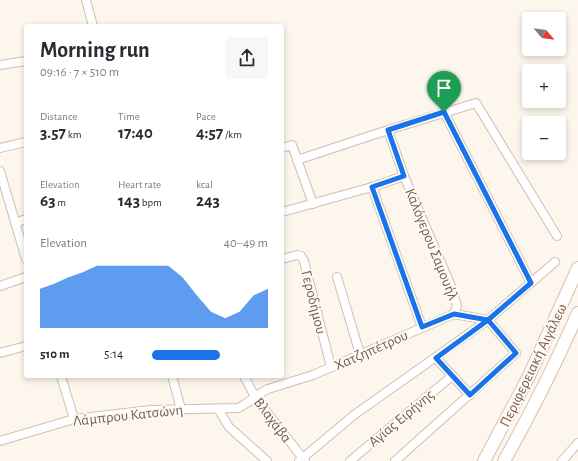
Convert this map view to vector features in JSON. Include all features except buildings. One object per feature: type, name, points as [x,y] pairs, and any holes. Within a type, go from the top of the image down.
[{"type":"main road","name":"Περιφερειακή Αιγάλεω","points":[[484,461],[529,376],[578,268]]},
{"type":"main road","name":"Περιφερειακή Αιγάλεω","points":[[504,461],[545,384],[578,313]]},
{"type":"street","points":[[86,0],[92,24]]},
{"type":"street","points":[[0,65],[24,61]]},
{"type":"street","points":[[297,160],[476,103],[557,236]]},
{"type":"street","points":[[444,112],[531,283]]},
{"type":"street","name":"Καλόγερου Σαμουήλ","points":[[388,130],[404,176],[450,286],[457,306],[454,314]]},
{"type":"street","points":[[0,148],[24,142]]},
{"type":"street","points":[[284,147],[292,145],[313,204]]},
{"type":"street","points":[[0,171],[3,190],[24,252]]},
{"type":"street","points":[[284,211],[372,187],[404,176]]},
{"type":"street","points":[[372,187],[422,327]]},
{"type":"street","points":[[15,222],[24,220]]},
{"type":"street","name":"Γεροδήμου","points":[[284,258],[297,255],[301,256],[304,261],[331,367]]},
{"type":"street","points":[[302,460],[354,415],[488,320],[556,262]]},
{"type":"street","points":[[0,286],[24,278]]},
{"type":"street","points":[[337,278],[360,354]]},
{"type":"street","points":[[395,461],[516,353],[488,320],[454,314]]},
{"type":"street","name":"Χατζηπέτρου","points":[[255,397],[268,389],[313,375],[454,314]]},
{"type":"street","points":[[0,353],[24,347]]},
{"type":"street","points":[[436,358],[470,395]]},
{"type":"street","name":"Αγίας Ειρήνης","points":[[350,461],[452,376]]},
{"type":"street","points":[[62,378],[74,419]]},
{"type":"street","points":[[173,378],[181,409]]},
{"type":"street","name":"Βλαχάβα","points":[[245,378],[255,397],[302,460]]},
{"type":"street","name":"Λάμπρου Κατσώνη","points":[[0,441],[74,419],[151,410],[238,408],[255,397]]},
{"type":"street","points":[[218,408],[229,427],[238,437],[267,461]]},
{"type":"street","points":[[564,460],[578,443]]},
{"type":"route","points":[[444,112],[388,130],[404,176],[372,187],[422,327],[454,314],[488,320],[436,358],[470,395],[516,353],[488,320],[531,283],[444,112]]}]
